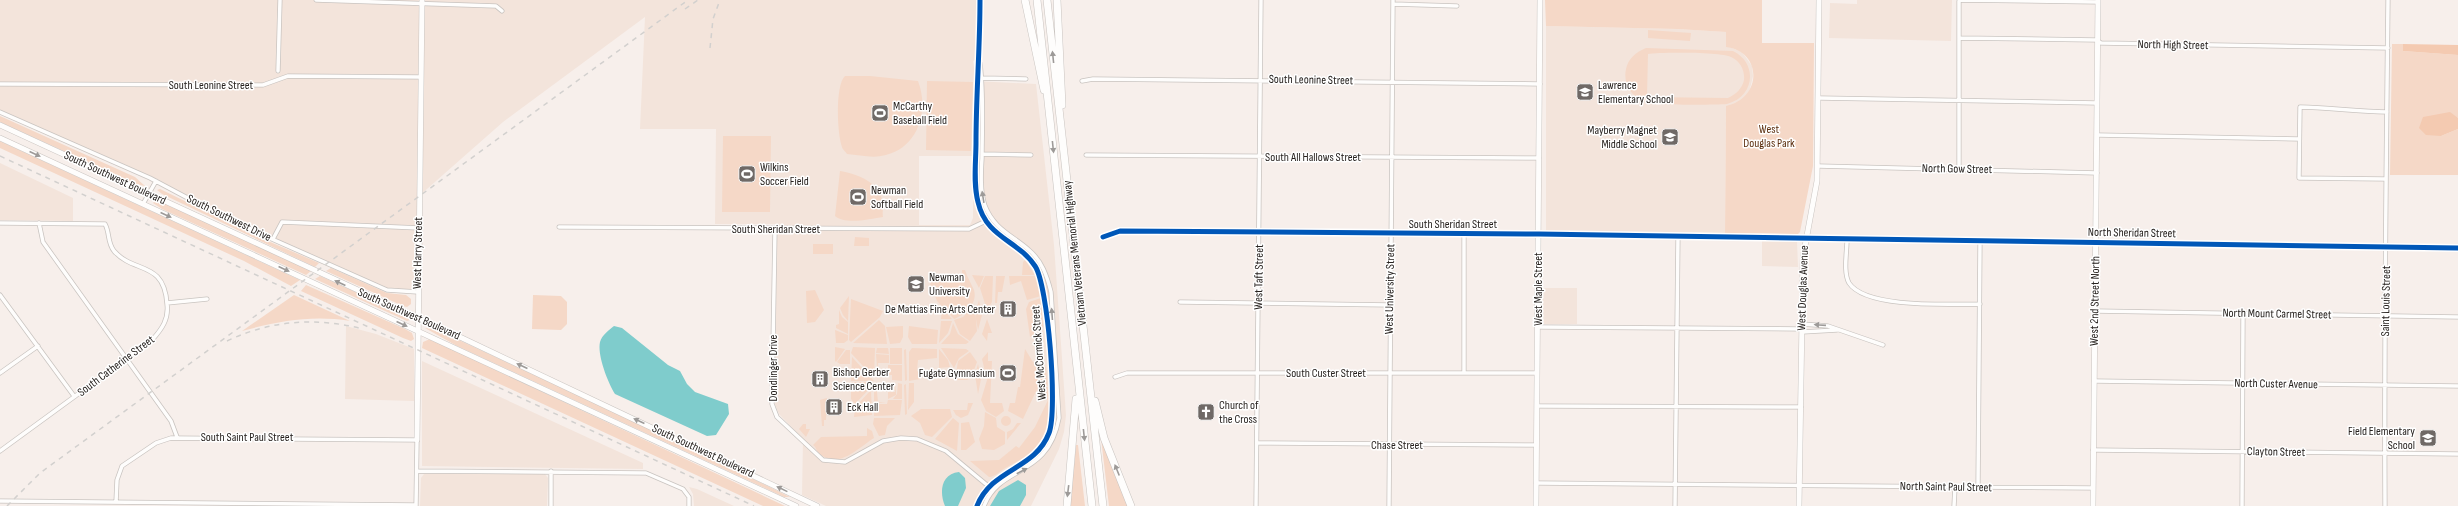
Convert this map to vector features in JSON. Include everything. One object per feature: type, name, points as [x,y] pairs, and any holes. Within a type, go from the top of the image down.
[{"type":"highway","points":[[1025,0],[1042,84],[1049,108]]},
{"type":"highway","name":"Vietnam Veterans Memorial Highway","points":[[1037,0],[1092,506]]},
{"type":"highway","name":"Vietnam Veterans Memorial Highway","points":[[1047,0],[1103,506]]},
{"type":"highway","points":[[1058,0],[1064,151]]},
{"type":"highway","points":[[1086,356],[1101,428],[1131,506]]},
{"type":"highway","points":[[1067,506],[1075,434],[1077,369]]},
{"type":"main road","name":"West Maple Street","points":[[1536,506],[1540,0]]},
{"type":"main road","name":"West Douglas Avenue","points":[[1799,506],[1800,407],[1805,239],[1817,181],[1818,166],[1819,0]]},
{"type":"main road","name":"West 2nd Street North","points":[[2093,506],[2098,1]]},
{"type":"main road","name":"West Harry Street","points":[[417,440],[422,2]]},
{"type":"main road","name":"South Southwest Boulevard","points":[[0,124],[418,318],[817,506]]},
{"type":"main road","name":"South Southwest Boulevard","points":[[0,138],[796,506]]},
{"type":"street","points":[[278,71],[280,0]]},
{"type":"street","points":[[316,0],[422,2],[496,6],[502,11]]},
{"type":"street","name":"West McCormick Street","points":[[980,0],[982,195],[991,219],[998,228],[1030,250],[1044,268],[1051,292],[1059,406],[1057,431],[1047,451],[1030,466],[1007,479],[993,490],[984,506]]},
{"type":"street","name":"West Taft Street","points":[[1256,506],[1260,233],[1261,0]]},
{"type":"street","points":[[1959,168],[1959,0],[2098,1]]},
{"type":"street","name":"Saint Louis Street","points":[[2385,506],[2387,247],[2385,179],[2388,0]]},
{"type":"street","points":[[1393,2],[1457,6]]},
{"type":"street","name":"West University Street","points":[[1389,506],[1393,2]]},
{"type":"street","name":"North High Street","points":[[1959,38],[2098,41],[2117,44],[2388,48]]},
{"type":"street","name":"West McCormick Street","points":[[977,506],[988,486],[1002,474],[1024,463],[1040,449],[1049,433],[1053,405],[1045,294],[1040,276],[1026,255],[1004,240],[986,221],[978,205],[976,184],[976,83],[980,58]]},
{"type":"street","name":"South Leonine Street","points":[[0,84],[263,85],[288,76],[421,77]]},
{"type":"street","points":[[982,78],[1026,79]]},
{"type":"street","name":"South Leonine Street","points":[[1082,81],[1093,79],[1260,80],[1540,84]]},
{"type":"street","points":[[1819,98],[2097,102]]},
{"type":"street","points":[[2385,179],[2299,178],[2299,139],[2300,107],[2324,108],[2334,111],[2387,112]]},
{"type":"street","name":"South Southwest Drive","points":[[0,112],[156,181],[229,220],[387,290],[418,292]]},
{"type":"street","points":[[2097,135],[2299,139]]},
{"type":"street","points":[[982,154],[1031,155]]},
{"type":"street","name":"South All Hallows Street","points":[[1086,155],[1539,158]]},
{"type":"street","name":"North Gow Street","points":[[1818,166],[1959,168],[2097,173]]},
{"type":"street","points":[[143,204],[156,181]]},
{"type":"street","name":"South Sheridan Street","points":[[559,227],[969,230],[991,219]]},
{"type":"street","points":[[273,239],[282,222],[419,228]]},
{"type":"street","points":[[0,223],[40,223],[42,242],[171,421],[177,437]]},
{"type":"street","name":"South Catherine Street","points":[[0,451],[74,396],[126,360],[159,332],[167,317],[167,303],[164,286],[156,276],[120,256],[113,250],[108,241],[107,227],[103,224],[40,223]]},
{"type":"street","name":"Dondlinger Drive","points":[[775,229],[772,404],[777,417],[823,460],[845,462],[883,441],[901,438],[917,439],[946,451],[993,490]]},
{"type":"street","name":"South Sheridan Street","points":[[1103,237],[1120,231],[1539,234],[1805,239]]},
{"type":"street","points":[[1464,234],[1464,373]]},
{"type":"street","points":[[1675,506],[1678,236]]},
{"type":"street","name":"North Sheridan Street","points":[[1805,239],[2458,248]]},
{"type":"street","points":[[1847,240],[1846,274],[1849,283],[1857,290],[1894,303],[1980,304]]},
{"type":"street","points":[[1978,487],[1980,242]]},
{"type":"street","points":[[0,295],[74,396]]},
{"type":"street","points":[[167,303],[207,299]]},
{"type":"street","points":[[1180,302],[1390,304]]},
{"type":"street","name":"North Mount Carmel Street","points":[[2095,311],[2458,317]]},
{"type":"street","points":[[2242,506],[2243,314]]},
{"type":"street","points":[[1802,328],[1828,326],[1883,345]]},
{"type":"street","points":[[1538,327],[1802,328],[1838,330]]},
{"type":"street","points":[[0,373],[38,346]]},
{"type":"street","name":"South Custer Street","points":[[1115,377],[1127,373],[1537,373]]},
{"type":"street","name":"North Custer Avenue","points":[[2094,381],[2458,386]]},
{"type":"street","points":[[1537,406],[1800,407]]},
{"type":"street","name":"South Saint Paul Street","points":[[116,502],[117,480],[122,466],[156,443],[177,437],[417,440]]},
{"type":"street","name":"West Harry Street","points":[[416,506],[417,440]]},
{"type":"street","name":"Chase Street","points":[[1257,443],[1536,445]]},
{"type":"street","name":"Clayton Street","points":[[2093,450],[2458,454]]},
{"type":"street","points":[[417,471],[646,473],[683,489],[689,497],[689,506]]},
{"type":"street","points":[[550,506],[551,471]]},
{"type":"street","points":[[1536,483],[1800,485]]},
{"type":"street","name":"North Saint Paul Street","points":[[1800,485],[2093,488]]},
{"type":"street","points":[[1954,506],[1955,487]]},
{"type":"street","points":[[0,501],[116,502],[136,504],[416,506]]},
{"type":"shaded area","points":[[0,0],[980,0],[980,58],[973,61],[975,73],[974,81],[1036,84],[1054,245],[1066,415],[1064,432],[1059,449],[1031,506],[826,506],[802,495],[803,439],[779,414],[775,405],[777,224],[715,224],[716,129],[640,129],[645,17],[503,122],[419,196],[418,292],[392,291],[229,220],[150,178],[0,112]],"holes":[[[919,156],[973,156],[973,218],[970,225],[919,225]]]},
{"type":"shaded area","points":[[1857,0],[1952,0],[1951,41],[1829,38],[1830,3],[1857,4]]},
{"type":"shaded area","name":"Mayberry Magnet Middle School","points":[[1546,26],[1677,29],[1726,32],[1727,46],[1742,52],[1752,66],[1753,76],[1749,93],[1744,99],[1726,107],[1725,233],[1546,231]]},
{"type":"shaded area","points":[[2403,44],[2458,45],[2458,55],[2403,51]]},
{"type":"shaded area","points":[[2450,112],[2458,118],[2458,129],[2441,136],[2426,135],[2419,128],[2423,117]]},
{"type":"shaded area","points":[[0,163],[73,198],[73,221],[0,220]]},
{"type":"shaded area","points":[[1762,240],[1797,241],[1798,267],[1762,266]]},
{"type":"shaded area","points":[[1542,288],[1577,288],[1577,324],[1544,324]]},
{"type":"shaded area","points":[[346,326],[376,334],[414,349],[414,401],[345,399]]},
{"type":"shaded area","points":[[422,361],[643,463],[643,469],[422,466]]},
{"type":"shaded area","points":[[424,474],[545,474],[548,478],[547,506],[420,506],[421,478]]},
{"type":"shaded area","points":[[689,487],[697,489],[734,506],[694,506],[693,494]]},
{"type":"green space","name":"West Douglas Park","points":[[1545,0],[1762,0],[1762,43],[1814,43],[1813,166],[1800,232],[1798,234],[1725,233],[1726,106],[1738,101],[1747,94],[1752,85],[1753,75],[1752,65],[1746,57],[1738,50],[1726,47],[1726,32],[1677,29],[1546,26]]},
{"type":"green space","points":[[1648,30],[1691,33],[1690,41],[1648,38]]},
{"type":"green space","points":[[2392,44],[2403,44],[2403,51],[2458,55],[2458,118],[2453,116],[2441,136],[2458,129],[2458,175],[2390,175]]},
{"type":"green space","points":[[1646,48],[1733,51],[1741,56],[1747,63],[1750,79],[1748,87],[1736,100],[1727,104],[1670,104],[1641,100],[1637,98],[1628,88],[1625,74],[1627,65],[1631,59]],"holes":[[[1704,53],[1726,55],[1737,61],[1743,69],[1744,80],[1742,86],[1734,95],[1728,98],[1647,97],[1648,54]]]},
{"type":"green space","name":"McCarthy Baseball Field","points":[[845,76],[870,76],[918,81],[922,105],[921,117],[918,128],[904,147],[893,153],[877,157],[847,154],[842,148],[838,121],[838,99],[842,81]]},
{"type":"green space","points":[[927,81],[973,82],[971,151],[926,150]]},
{"type":"green space","points":[[0,116],[135,177],[145,186],[136,184],[0,122]]},
{"type":"green space","name":"Wilkins Soccer Field","points":[[723,136],[771,136],[770,212],[722,212]]},
{"type":"green space","points":[[0,141],[300,280],[291,286],[244,261],[0,148]]},
{"type":"green space","name":"Newman Softball Field","points":[[840,171],[859,176],[875,187],[883,201],[883,217],[851,221],[839,219],[835,216]]},
{"type":"green space","points":[[160,189],[261,238],[319,263],[315,267],[162,194],[157,190]]},
{"type":"green space","points":[[156,200],[311,271],[306,275],[162,209],[153,203]]},
{"type":"green space","points":[[855,237],[869,238],[869,246],[854,246]]},
{"type":"green space","points":[[813,244],[833,244],[833,254],[813,254]]},
{"type":"green space","points":[[1025,260],[1035,275],[1022,275],[1023,262]]},
{"type":"green space","points":[[331,268],[387,293],[406,295],[411,299],[411,304],[407,307],[403,306],[326,271]]},
{"type":"green space","points":[[933,270],[936,274],[962,274],[962,270],[965,270],[975,295],[972,304],[966,312],[954,319],[937,301],[930,284],[936,276],[933,274]]},
{"type":"green space","points":[[972,275],[984,276],[979,288]]},
{"type":"green space","points":[[320,276],[393,309],[410,320],[407,321],[315,279]]},
{"type":"green space","points":[[985,276],[993,276],[992,302],[987,310],[980,288]]},
{"type":"green space","points":[[996,276],[1005,276],[1002,292],[998,292],[997,303],[995,303]]},
{"type":"green space","points":[[1009,276],[1036,276],[1041,296],[1027,300],[1021,281],[1010,285]]},
{"type":"green space","points":[[1044,277],[1049,293],[1050,327],[1043,278]]},
{"type":"green space","points":[[306,285],[405,329],[412,333],[414,339],[411,341],[403,338],[301,291]]},
{"type":"green space","points":[[815,290],[824,310],[815,322],[807,323],[806,291]]},
{"type":"green space","points":[[294,295],[350,321],[336,319],[296,320],[269,324],[242,331]]},
{"type":"green space","points":[[533,295],[561,296],[567,302],[567,324],[561,330],[532,329]]},
{"type":"green space","points":[[849,296],[848,321],[840,308]]},
{"type":"green space","points":[[1041,298],[1043,327],[1030,337],[1026,309],[1029,302]]},
{"type":"green space","points":[[851,299],[883,311],[880,317],[851,342],[849,340]]},
{"type":"green space","points":[[979,300],[982,315],[978,330],[975,314]]},
{"type":"green space","points":[[942,308],[952,319],[941,319]]},
{"type":"green space","points":[[971,309],[975,309],[977,331],[970,341],[960,334],[954,320],[963,317]]},
{"type":"green space","points":[[839,310],[842,317],[848,322],[848,334],[836,328],[836,325],[839,324]]},
{"type":"green space","points":[[987,319],[992,333],[988,333],[987,341],[982,334]]},
{"type":"green space","points":[[879,320],[885,326],[887,344],[853,343]]},
{"type":"green space","points":[[941,321],[952,321],[948,333],[939,343]]},
{"type":"green space","points":[[953,323],[958,334],[969,342],[966,344],[941,344],[950,334]]},
{"type":"green space","points":[[903,326],[903,337],[900,343],[890,344],[886,327]]},
{"type":"green space","points":[[909,326],[938,330],[937,344],[912,344],[908,337]]},
{"type":"green space","points":[[425,328],[435,329],[670,438],[790,497],[784,497],[457,346]]},
{"type":"green space","points":[[835,330],[848,335],[848,340],[844,343],[836,343]]},
{"type":"green space","points":[[430,339],[785,506],[763,506],[422,348],[423,342]]},
{"type":"green space","points":[[835,347],[845,349],[836,362],[835,361]]},
{"type":"green space","points":[[853,347],[875,348],[874,378],[851,353]]},
{"type":"green space","points":[[877,348],[888,348],[889,354],[876,353]]},
{"type":"green space","points":[[890,348],[902,348],[902,364],[890,364]]},
{"type":"green space","points":[[912,348],[937,349],[937,358],[918,360],[917,371],[920,373],[920,379],[909,381],[909,352]]},
{"type":"green space","points":[[941,348],[966,349],[969,351],[959,358],[954,368]]},
{"type":"green space","points":[[906,349],[907,380],[905,381],[904,350]]},
{"type":"green space","points":[[939,349],[948,360],[950,367],[939,368]]},
{"type":"green space","points":[[1025,349],[1033,362],[1046,367],[1048,386],[1039,385],[1023,419],[1008,411],[1010,403],[1015,403],[1018,387],[1020,387]]},
{"type":"green space","points":[[846,350],[850,350],[850,364],[840,364],[837,362]]},
{"type":"green space","points":[[970,352],[977,362],[971,378],[967,380],[955,380],[958,361]]},
{"type":"green space","points":[[988,352],[988,361],[992,361],[990,403],[1002,403],[1004,411],[996,417],[986,411],[981,400],[987,380],[982,359]]},
{"type":"green space","points":[[876,354],[889,355],[889,363],[878,363],[878,381]]},
{"type":"green space","points":[[852,357],[874,381],[851,381]]},
{"type":"green space","points":[[978,364],[981,379],[978,394],[975,375]]},
{"type":"green space","points":[[888,365],[902,365],[902,381],[892,380],[892,375],[888,375]]},
{"type":"green space","points":[[851,382],[873,382],[874,384],[855,404],[851,399]]},
{"type":"green space","points":[[876,383],[878,402],[886,403],[874,403],[874,388]]},
{"type":"green space","points":[[896,383],[896,395],[888,399],[888,392],[895,392]]},
{"type":"green space","points":[[898,383],[902,384],[902,399],[893,399],[897,394]]},
{"type":"green space","points":[[909,383],[914,383],[914,402],[908,410]]},
{"type":"green space","points":[[906,384],[907,414],[905,415],[904,385]]},
{"type":"green space","points":[[1039,386],[1048,387],[1049,402],[1047,426],[1043,436],[1038,444],[1020,460],[996,475],[989,477],[970,461],[999,460],[1016,446],[1019,448],[1035,427],[1048,400],[1044,398],[1047,390],[1043,389],[1041,392],[1037,391]]},
{"type":"green space","points":[[871,390],[872,415],[854,417],[855,407]]},
{"type":"green space","points":[[827,398],[826,420],[824,420],[824,426],[822,426],[820,400]]},
{"type":"green space","points":[[888,400],[902,400],[900,415],[874,416],[874,404],[887,404]]},
{"type":"green space","points":[[968,403],[973,403],[968,415],[961,418],[956,415],[953,410],[967,410]]},
{"type":"green space","points":[[921,409],[950,409],[952,417],[932,437],[925,435],[920,423],[911,416]]},
{"type":"green space","points":[[985,412],[996,418],[997,427],[1005,432],[1005,444],[994,450],[982,449],[979,439],[984,426]]},
{"type":"green space","points":[[1004,416],[1008,416],[1010,417],[1010,425],[1004,426],[1001,423],[1001,419]]},
{"type":"green space","points":[[874,418],[895,418],[887,426],[885,435],[879,436],[873,424]]},
{"type":"green space","points":[[953,418],[959,423],[957,451],[935,439]]},
{"type":"green space","points":[[969,422],[975,442],[966,450],[961,450],[961,423]]},
{"type":"green space","points":[[1017,423],[1021,423],[1007,440],[1007,432],[1013,429]]},
{"type":"green space","points":[[803,424],[806,424],[806,429],[810,429],[806,437],[799,429]]},
{"type":"green space","points":[[867,428],[872,431],[874,438],[855,452],[840,459],[833,460],[825,458],[813,445],[821,437],[867,436]]},
{"type":"green space","points":[[1101,438],[1129,506],[1109,506]]},
{"type":"green space","points":[[1076,445],[1078,445],[1085,506],[1070,506]]},
{"type":"water","points":[[614,326],[622,328],[668,365],[680,371],[687,384],[695,392],[728,404],[729,414],[716,435],[707,436],[615,394],[604,369],[599,348],[602,337]]},
{"type":"water","points":[[959,472],[965,478],[966,488],[958,506],[945,506],[942,495],[943,484],[948,476]]},
{"type":"water","points":[[1018,480],[1026,485],[1026,495],[1020,506],[990,506],[999,491]]},
{"type":"railway","points":[[7,506],[40,473],[688,0]]},
{"type":"railway","points":[[685,9],[698,0]]},
{"type":"railway","points":[[710,48],[713,19],[720,0]]},
{"type":"railway","points":[[0,156],[754,506]]},
{"type":"railway","points":[[227,341],[260,329],[294,323],[329,323],[363,329]]},
{"type":"cycle path","points":[[977,506],[984,493],[993,484],[1034,455],[1043,445],[1049,433],[1052,420],[1052,375],[1048,321],[1040,278],[1035,266],[1028,257],[1003,238],[988,224],[982,214],[976,195],[975,172],[980,0]]},
{"type":"cycle path","points":[[1103,237],[1120,231],[1539,234],[2458,248]]},
{"type":"place","name":"Lawrence Elementary School","points":[[1585,92]]},
{"type":"place","name":"McCarthy Baseball Field","points":[[880,113]]},
{"type":"place","name":"Mayberry Magnet Middle School","points":[[1670,137]]},
{"type":"place","name":"Wilkins Soccer Field","points":[[747,174]]},
{"type":"place","name":"Newman Softball Field","points":[[858,197]]},
{"type":"place","name":"Newman University","points":[[916,284]]},
{"type":"place","name":"De Mattias Fine Arts Center","points":[[1008,309]]},
{"type":"place","name":"Fugate Gymnasium","points":[[1008,373]]},
{"type":"place","name":"Bishop Gerber Science Center","points":[[820,379]]},
{"type":"place","name":"Eck Hall","points":[[834,407]]},
{"type":"place","name":"Church of the Cross","points":[[1206,412]]},
{"type":"place","name":"Field Elementary School","points":[[2428,438]]}]
